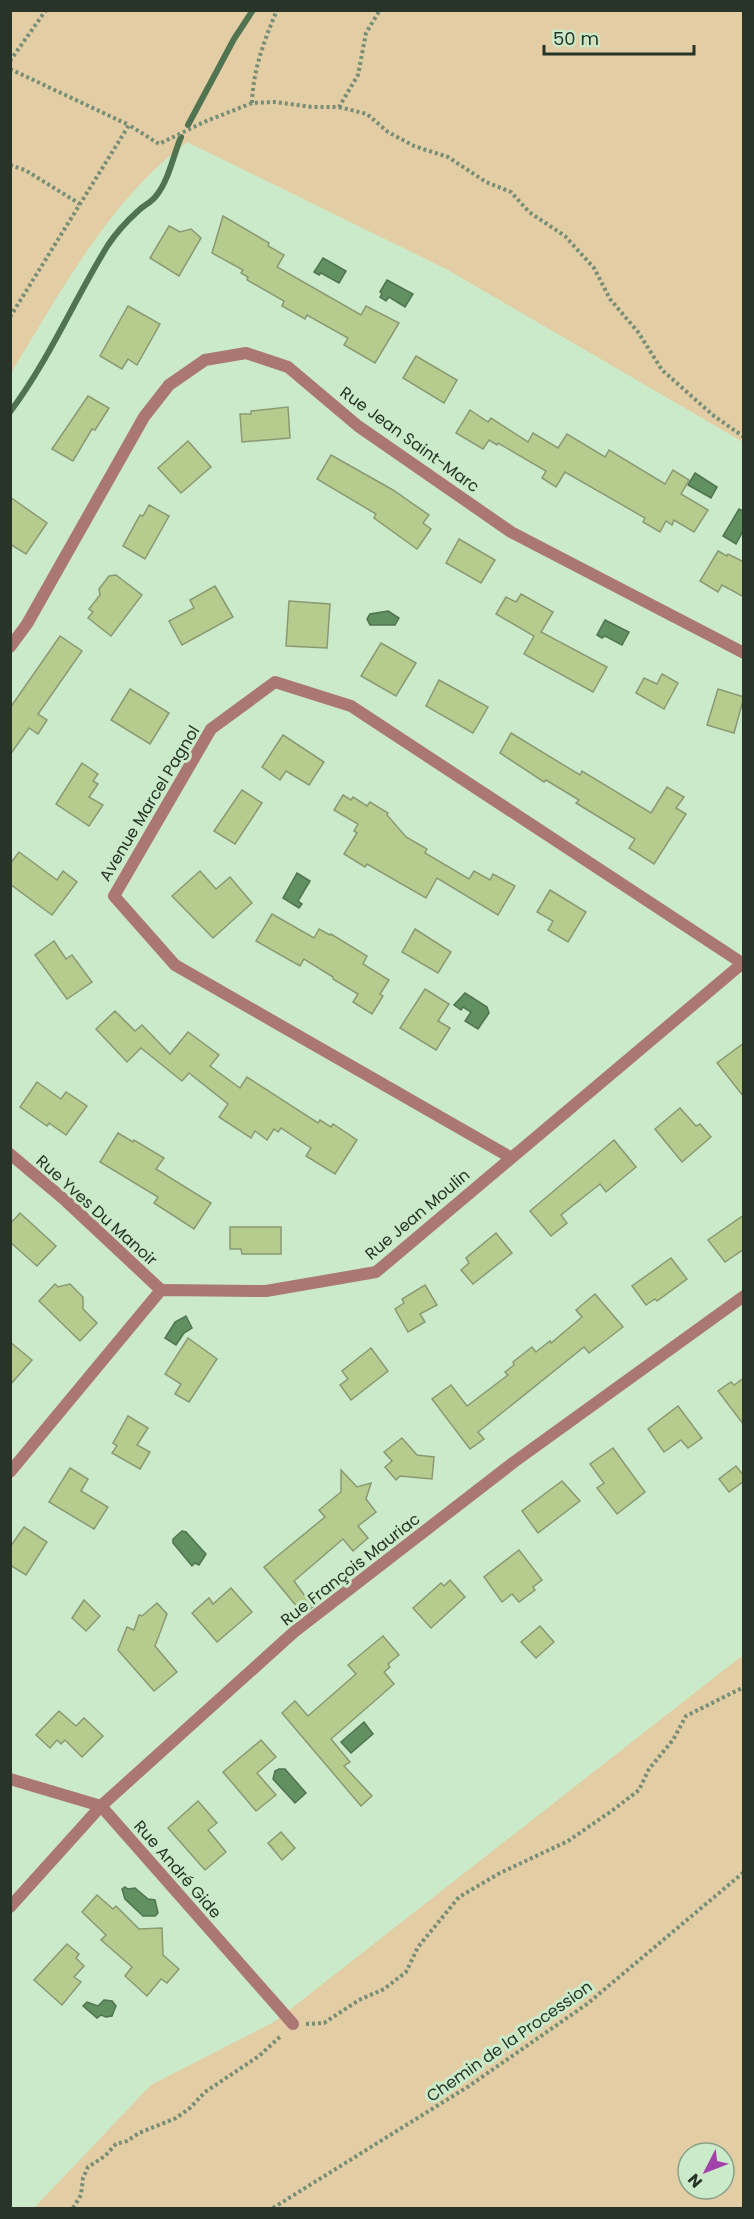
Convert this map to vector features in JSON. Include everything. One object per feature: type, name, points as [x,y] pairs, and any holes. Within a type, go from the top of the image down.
[{"type":"street","name":"Rue Jean Saint-Marc","points":[[10,647],[27,624],[144,417],[169,385],[205,360],[246,353],[288,367],[358,426],[512,532],[744,653]]},
{"type":"street","name":"Avenue Marcel Pagnol","points":[[510,1157],[175,965],[114,896],[211,729],[275,682],[351,706],[743,962]]},
{"type":"street","name":"Rue Jean Moulin","points":[[161,1290],[266,1291],[376,1272],[743,962]]},
{"type":"street","name":"Rue Yves Du Manoir","points":[[10,1154],[66,1201],[161,1290]]},
{"type":"street","points":[[10,1472],[161,1290]]},
{"type":"street","name":"Rue François Mauriac","points":[[10,1907],[101,1806],[294,1632],[514,1462],[744,1296]]},
{"type":"street","points":[[10,1779],[101,1806]]},
{"type":"street","name":"Rue André Gide","points":[[101,1806],[292,2025]]},
{"type":"path","points":[[10,61],[46,10]]},
{"type":"path","points":[[252,104],[253,82],[260,52],[277,10]]},
{"type":"path","points":[[339,107],[358,75],[366,33],[380,10]]},
{"type":"path","points":[[10,69],[129,125],[159,144],[204,122],[252,104],[275,102],[312,107],[339,107],[367,114],[397,137],[414,146],[448,157],[486,182],[511,192],[529,212],[565,236],[594,268],[610,299],[638,332],[662,370],[714,416],[744,437]]},
{"type":"path","points":[[10,317],[129,125]]},
{"type":"path","points":[[10,165],[25,170],[80,204]]},
{"type":"path","points":[[73,2208],[81,2195],[83,2178],[88,2167],[105,2156],[116,2144],[127,2141],[183,2113],[205,2092],[259,2056],[292,2025],[324,2023],[359,2000],[392,1983],[406,1972],[418,1947],[459,1897],[500,1873],[568,1841],[613,1810],[639,1790],[650,1769],[673,1740],[686,1716],[744,1687]]},
{"type":"path","name":"Chemin de la Procession","points":[[273,2208],[469,2086],[587,2004],[744,1872]]},
{"type":"shaded area","points":[[11,10],[743,11],[743,442],[448,270],[187,142],[133,192],[110,220],[68,279],[11,373]]},
{"type":"shaded area","points":[[323,258],[346,271],[339,283],[321,273],[319,275],[314,272]]},
{"type":"shaded area","points":[[387,280],[413,294],[405,307],[389,297],[386,301],[380,297],[382,294],[380,292]]},
{"type":"shaded area","points":[[695,473],[717,487],[711,498],[688,485]]},
{"type":"shaded area","points":[[739,509],[743,511],[743,531],[736,544],[723,536]]},
{"type":"shaded area","points":[[388,611],[399,618],[395,625],[370,625],[367,619],[370,614]]},
{"type":"shaded area","points":[[605,620],[629,632],[622,645],[605,636],[602,638],[597,635]]},
{"type":"shaded area","points":[[297,873],[310,881],[298,901],[302,904],[299,908],[283,898]]},
{"type":"shaded area","points":[[465,993],[487,1007],[489,1013],[478,1029],[465,1021],[471,1012],[463,1007],[461,1010],[454,1005]]},
{"type":"shaded area","points":[[186,1316],[192,1328],[184,1333],[176,1345],[165,1338],[175,1322]]},
{"type":"shaded area","points":[[182,1531],[186,1532],[206,1554],[199,1565],[195,1563],[192,1566],[173,1543],[173,1539]]},
{"type":"shaded area","points":[[743,1655],[743,2208],[34,2208],[151,2085],[274,2022]]},
{"type":"shaded area","points":[[364,1722],[373,1734],[351,1753],[341,1742]]},
{"type":"shaded area","points":[[285,1769],[306,1793],[295,1803],[273,1779],[275,1771]]},
{"type":"shaded area","points":[[135,1888],[148,1899],[155,1900],[158,1913],[155,1916],[143,1916],[125,1899],[122,1889]]},
{"type":"shaded area","points":[[104,2000],[112,2001],[116,2006],[112,2016],[101,2015],[97,2018],[83,2006],[87,2002],[98,2006]]},
{"type":"building","points":[[223,216],[269,243],[268,246],[284,255],[277,267],[361,315],[366,306],[399,323],[375,363],[344,345],[348,338],[307,315],[305,319],[282,306],[284,301],[247,280],[248,277],[241,273],[243,270],[212,253]]},
{"type":"building","points":[[169,226],[180,232],[191,229],[201,238],[179,276],[150,258]]},
{"type":"building","points":[[128,306],[160,324],[137,365],[128,359],[122,369],[100,356]]},
{"type":"building","points":[[416,356],[457,380],[444,403],[403,378]]},
{"type":"building","points":[[88,396],[109,408],[95,430],[92,429],[73,461],[52,449]]},
{"type":"building","points":[[288,407],[290,438],[242,442],[240,414]]},
{"type":"building","points":[[470,410],[488,422],[491,418],[528,442],[533,433],[558,448],[567,434],[605,457],[609,450],[665,484],[673,470],[689,480],[681,494],[708,510],[694,532],[674,520],[672,525],[666,521],[660,532],[643,522],[645,518],[565,472],[556,487],[542,478],[546,471],[498,443],[497,445],[489,440],[483,449],[456,433]]},
{"type":"building","points":[[188,441],[211,467],[181,493],[158,468]]},
{"type":"building","points":[[331,455],[393,490],[429,515],[423,523],[431,529],[417,549],[374,518],[376,514],[317,479]]},
{"type":"building","points":[[10,497],[47,523],[26,554],[10,544]]},
{"type":"building","points":[[149,505],[169,516],[145,559],[123,546],[140,515],[143,516]]},
{"type":"building","points":[[459,539],[495,560],[481,583],[446,563]]},
{"type":"building","points":[[718,551],[744,562],[744,597],[722,585],[718,592],[700,581]]},
{"type":"building","points":[[116,575],[142,595],[111,636],[88,618],[93,612],[89,609],[100,595],[99,589],[109,576]]},
{"type":"building","points":[[215,586],[233,617],[182,645],[169,621],[194,608],[190,600]]},
{"type":"building","points":[[521,594],[553,612],[541,632],[607,667],[593,692],[524,654],[534,636],[496,614],[506,597],[516,602]]},
{"type":"building","points":[[289,601],[330,604],[327,648],[286,646]]},
{"type":"building","points":[[60,636],[82,651],[38,714],[47,720],[38,734],[29,728],[10,755],[10,708]]},
{"type":"building","points":[[381,643],[416,663],[396,696],[361,676]]},
{"type":"building","points":[[662,674],[678,683],[664,709],[636,693],[644,678],[657,684]]},
{"type":"building","points":[[439,680],[488,707],[473,733],[426,706]]},
{"type":"building","points":[[130,689],[169,713],[150,744],[111,720]]},
{"type":"building","points":[[718,689],[744,697],[734,733],[707,725]]},
{"type":"building","points":[[511,733],[580,775],[582,771],[651,813],[667,787],[684,797],[676,808],[686,814],[654,864],[629,848],[635,839],[576,803],[579,800],[546,780],[544,782],[500,753]]},
{"type":"building","points":[[283,735],[324,762],[309,785],[286,771],[280,780],[262,767]]},
{"type":"building","points":[[82,763],[98,774],[93,781],[98,784],[89,797],[103,805],[89,826],[56,804]]},
{"type":"building","points":[[242,790],[262,803],[235,844],[214,831]]},
{"type":"building","points":[[343,795],[351,800],[353,797],[367,806],[370,802],[388,813],[387,815],[406,837],[427,849],[425,853],[469,879],[474,871],[490,880],[493,874],[515,886],[498,915],[437,878],[426,898],[367,864],[365,867],[344,854],[357,833],[354,831],[358,824],[334,810]]},
{"type":"building","points":[[19,852],[57,880],[63,871],[77,882],[52,915],[10,884],[10,864]]},
{"type":"building","points":[[200,871],[216,889],[230,877],[252,903],[213,938],[172,896]]},
{"type":"building","points":[[550,890],[586,912],[568,942],[548,930],[553,921],[537,912]]},
{"type":"building","points":[[272,914],[314,938],[319,929],[331,934],[367,956],[363,964],[389,980],[372,1014],[353,1002],[358,994],[333,977],[304,959],[300,966],[256,941]]},
{"type":"building","points":[[415,929],[451,952],[438,973],[402,952]]},
{"type":"building","points":[[54,941],[66,959],[72,955],[92,982],[67,999],[35,955]]},
{"type":"building","points":[[425,989],[449,1004],[438,1021],[450,1028],[436,1050],[400,1028]]},
{"type":"building","points":[[115,1011],[135,1031],[142,1025],[170,1054],[188,1032],[219,1055],[210,1066],[240,1088],[247,1077],[318,1123],[320,1120],[331,1127],[333,1124],[357,1140],[335,1174],[306,1156],[311,1148],[281,1128],[278,1132],[274,1129],[267,1140],[255,1131],[251,1138],[219,1117],[228,1104],[189,1073],[182,1081],[141,1048],[127,1062],[96,1029]]},
{"type":"building","points":[[744,1043],[744,1097],[717,1063]]},
{"type":"building","points":[[37,1082],[61,1099],[66,1092],[87,1106],[66,1135],[49,1123],[47,1126],[20,1107]]},
{"type":"building","points":[[680,1108],[696,1126],[700,1124],[711,1137],[682,1162],[655,1129]]},
{"type":"building","points":[[118,1133],[164,1158],[156,1169],[211,1203],[194,1229],[154,1203],[158,1197],[100,1162]]},
{"type":"building","points":[[614,1140],[636,1167],[606,1192],[600,1184],[561,1215],[567,1223],[551,1236],[530,1211]]},
{"type":"building","points":[[20,1213],[56,1246],[37,1266],[10,1242],[10,1224]]},
{"type":"building","points":[[744,1215],[744,1249],[725,1262],[708,1240]]},
{"type":"building","points":[[230,1227],[281,1227],[281,1254],[242,1254],[241,1249],[230,1249]]},
{"type":"building","points":[[496,1233],[512,1253],[473,1284],[461,1270],[469,1263],[466,1258]]},
{"type":"building","points":[[671,1258],[687,1279],[657,1301],[655,1299],[646,1305],[632,1286]]},
{"type":"building","points":[[55,1284],[58,1287],[70,1284],[83,1297],[83,1309],[97,1323],[80,1341],[39,1301]]},
{"type":"building","points":[[425,1285],[437,1305],[420,1314],[425,1322],[408,1332],[395,1309],[404,1303],[402,1299]]},
{"type":"building","points":[[595,1294],[623,1327],[589,1353],[584,1347],[478,1432],[484,1439],[470,1449],[432,1399],[451,1385],[467,1406],[508,1375],[505,1372],[514,1365],[513,1362],[532,1347],[536,1352],[550,1341],[551,1343],[582,1317],[576,1310]]},
{"type":"building","points":[[188,1338],[217,1359],[189,1402],[175,1394],[181,1384],[165,1374]]},
{"type":"building","points":[[10,1342],[32,1360],[10,1385]]},
{"type":"building","points":[[371,1348],[388,1371],[351,1400],[340,1385],[348,1379],[342,1371]]},
{"type":"building","points":[[744,1378],[744,1425],[718,1391],[731,1382],[734,1385]]},
{"type":"building","points":[[678,1406],[702,1438],[688,1448],[681,1440],[664,1452],[648,1429]]},
{"type":"building","points":[[128,1416],[148,1428],[137,1445],[150,1452],[140,1469],[112,1453],[117,1446],[113,1443]]},
{"type":"building","points":[[402,1438],[417,1455],[434,1457],[432,1479],[400,1476],[396,1480],[385,1467],[392,1461],[384,1452]]},
{"type":"building","points":[[613,1448],[645,1492],[617,1514],[597,1488],[604,1483],[590,1464]]},
{"type":"building","points":[[736,1466],[744,1476],[744,1481],[729,1492],[719,1479]]},
{"type":"building","points":[[70,1468],[88,1479],[81,1491],[108,1507],[94,1529],[49,1502]]},
{"type":"building","points":[[341,1470],[357,1487],[371,1483],[366,1499],[376,1512],[358,1526],[368,1538],[353,1551],[343,1539],[294,1581],[313,1607],[303,1614],[264,1567],[325,1517],[319,1510],[341,1492]]},
{"type":"building","points":[[562,1481],[580,1501],[538,1533],[522,1511]]},
{"type":"building","points":[[24,1527],[47,1542],[26,1575],[10,1565],[10,1547]]},
{"type":"building","points":[[519,1550],[542,1580],[533,1587],[535,1590],[519,1602],[512,1594],[502,1602],[484,1577]]},
{"type":"building","points":[[450,1580],[465,1597],[431,1628],[413,1608],[441,1583],[444,1586]]},
{"type":"building","points":[[231,1588],[252,1612],[217,1642],[192,1613],[209,1598],[213,1604]]},
{"type":"building","points":[[84,1600],[100,1616],[86,1631],[72,1618]]},
{"type":"building","points":[[157,1603],[167,1614],[155,1646],[177,1672],[154,1691],[118,1650],[127,1627],[134,1630],[139,1615],[142,1616]]},
{"type":"building","points":[[540,1626],[554,1642],[536,1658],[521,1642]]},
{"type":"building","points":[[383,1636],[399,1655],[388,1664],[390,1667],[384,1672],[394,1684],[331,1739],[350,1762],[344,1766],[372,1796],[361,1806],[282,1713],[295,1701],[308,1716],[356,1674],[348,1665]]},
{"type":"building","points":[[59,1711],[76,1726],[84,1718],[103,1736],[82,1757],[65,1740],[61,1744],[57,1740],[50,1748],[36,1735]]},
{"type":"building","points":[[261,1740],[276,1757],[257,1773],[276,1795],[256,1811],[223,1772]]},
{"type":"building","points":[[198,1801],[217,1823],[208,1830],[226,1852],[205,1870],[168,1828]]},
{"type":"building","points":[[281,1832],[295,1848],[282,1860],[268,1843]]},
{"type":"building","points":[[97,1895],[113,1909],[116,1906],[139,1929],[162,1928],[163,1955],[179,1969],[167,1983],[161,1979],[147,1996],[125,1976],[132,1967],[101,1940],[106,1935],[82,1912]]},
{"type":"building","points":[[67,1944],[79,1954],[76,1958],[84,1966],[74,1977],[81,1982],[62,2005],[34,1980]]},
{"type":"waterway","points":[[188,125],[234,39],[253,10]]},
{"type":"waterway","points":[[10,412],[37,372],[108,245],[126,223],[160,190],[168,175],[181,137]]}]
